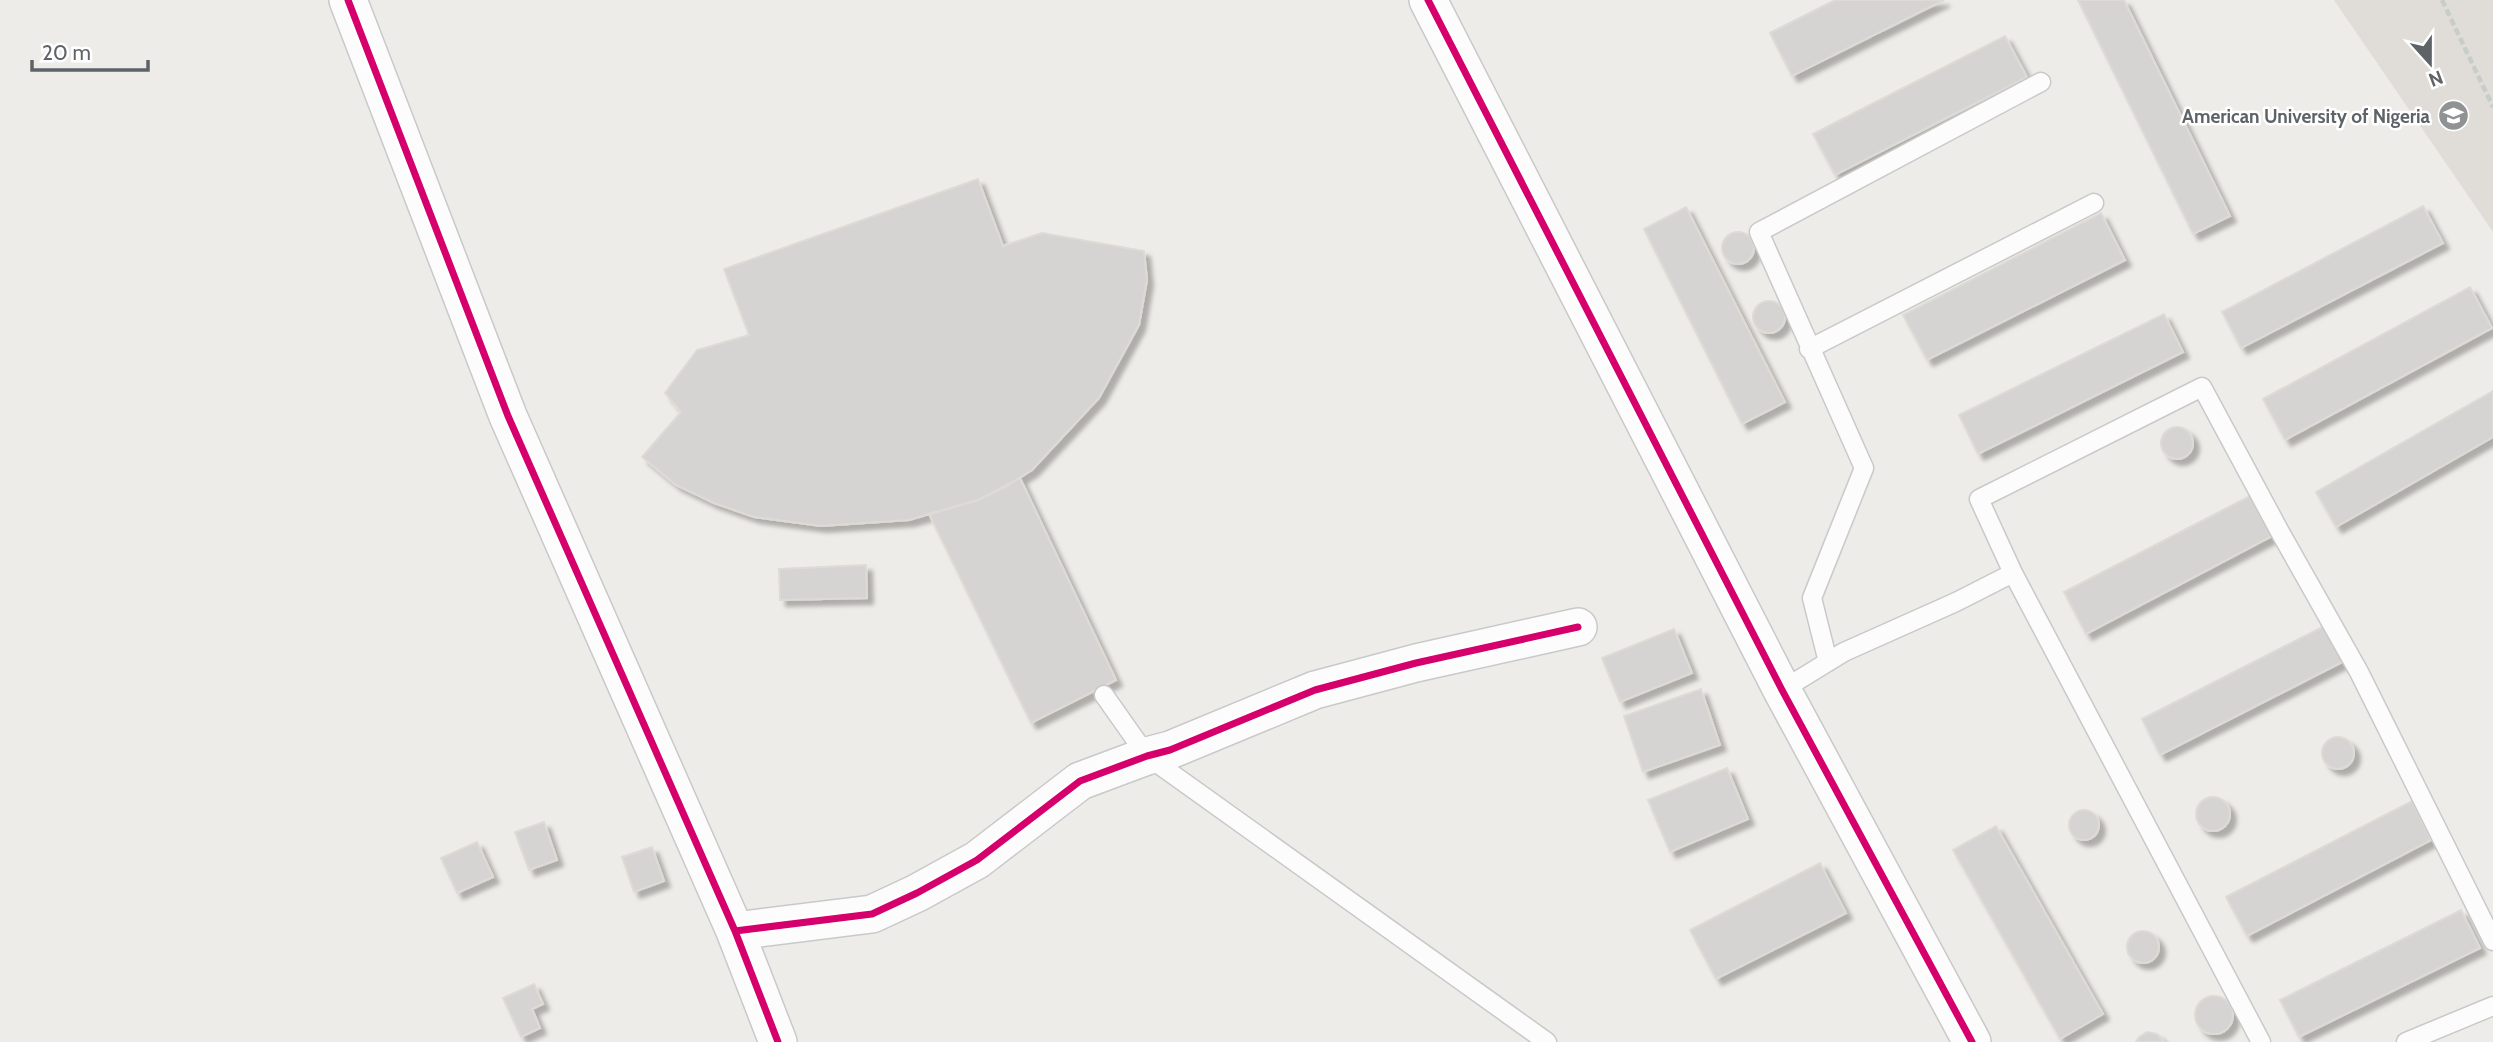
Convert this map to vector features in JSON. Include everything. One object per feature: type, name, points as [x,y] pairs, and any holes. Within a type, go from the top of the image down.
[{"type":"street","points":[[348,0],[508,416],[735,931],[778,1042]]},
{"type":"street","points":[[1428,0],[1782,690],[1972,1042]]},
{"type":"street","points":[[735,931],[872,914],[977,860],[1080,781],[1170,750],[1315,690],[1416,663],[1578,627]]},
{"type":"lane","points":[[1828,662],[1812,598],[1864,468],[1759,232],[2041,82]]},
{"type":"lane","points":[[1809,349],[2094,203]]},
{"type":"lane","points":[[2261,1042],[2013,573],[1979,499],[2202,387],[2359,672],[2493,941]]},
{"type":"lane","points":[[1782,690],[1844,652],[1956,602],[2013,573]]},
{"type":"lane","points":[[1104,695],[1147,756],[1547,1042]]},
{"type":"lane","points":[[2406,1042],[2493,1006]]},
{"type":"path","points":[[2442,0],[2493,107]]},
{"type":"shaded area","name":"American University of Nigeria","points":[[2334,0],[2493,0],[2493,232]]},
{"type":"building","points":[[1835,0],[1944,0],[1792,76],[1770,33]]},
{"type":"building","points":[[2078,0],[2124,0],[2230,216],[2193,234]]},
{"type":"building","points":[[2005,36],[2027,77],[1835,175],[1813,134]]},
{"type":"building","points":[[978,179],[1003,246],[1042,233],[1144,251],[1147,280],[1139,325],[1099,398],[1032,470],[978,500],[909,520],[821,526],[754,517],[714,503],[676,485],[642,457],[681,412],[665,393],[697,350],[749,335],[724,269]]},
{"type":"building","points":[[2423,206],[2443,243],[2241,348],[2222,312]]},
{"type":"building","points":[[1686,207],[1785,402],[1742,424],[1644,229]]},
{"type":"building","points":[[2101,213],[2125,260],[1927,360],[1903,315]]},
{"type":"building","points":[[1738,232],[1749,237],[1754,248],[1749,259],[1738,264],[1727,259],[1722,248],[1727,237]]},
{"type":"building","points":[[2470,287],[2492,328],[2285,440],[2263,399]]},
{"type":"building","points":[[1769,301],[1780,306],[1785,317],[1780,328],[1769,333],[1758,328],[1753,317],[1758,306]]},
{"type":"building","points":[[2164,314],[2183,352],[1978,454],[1959,415]]},
{"type":"building","points":[[2493,391],[2493,437],[2336,527],[2316,492]]},
{"type":"building","points":[[2177,427],[2188,432],[2193,443],[2188,454],[2177,459],[2166,454],[2161,443],[2166,432]]},
{"type":"building","points":[[1020,478],[1116,680],[1031,723],[929,514],[978,500]]},
{"type":"building","points":[[2250,496],[2272,536],[2086,634],[2064,592]]},
{"type":"building","points":[[866,565],[867,598],[780,600],[779,569]]},
{"type":"building","points":[[2330,623],[2348,659],[2160,755],[2142,719]]},
{"type":"building","points":[[1674,629],[1692,673],[1620,702],[1602,658]]},
{"type":"building","points":[[1701,689],[1720,745],[1643,772],[1624,716]]},
{"type":"building","points":[[2338,737],[2350,741],[2354,753],[2350,765],[2338,769],[2326,765],[2322,753],[2326,741]]},
{"type":"building","points":[[1727,768],[1748,819],[1670,852],[1648,800]]},
{"type":"building","points":[[2213,797],[2225,802],[2230,814],[2225,826],[2213,831],[2201,826],[2196,814],[2201,802]]},
{"type":"building","points":[[2412,801],[2431,840],[2247,936],[2226,897]]},
{"type":"building","points":[[2084,810],[2090,811],[2098,819],[2098,831],[2090,839],[2084,840],[2078,839],[2070,831],[2069,825],[2070,819],[2078,811]]},
{"type":"building","points":[[544,822],[557,860],[529,870],[515,832]]},
{"type":"building","points":[[1996,826],[2103,1014],[2060,1039],[1953,850]]},
{"type":"building","points":[[477,842],[493,877],[457,893],[441,858]]},
{"type":"building","points":[[652,847],[664,881],[634,892],[622,857]]},
{"type":"building","points":[[1820,863],[1846,913],[1716,979],[1690,930]]},
{"type":"building","points":[[2461,910],[2480,948],[2299,1037],[2280,1000]]},
{"type":"building","points":[[2143,931],[2155,935],[2159,947],[2155,959],[2143,963],[2131,959],[2127,947],[2131,935]]},
{"type":"building","points":[[534,984],[543,1004],[532,1009],[540,1028],[521,1037],[503,998]]},
{"type":"building","points":[[2214,996],[2227,1002],[2233,1015],[2227,1028],[2214,1034],[2201,1028],[2195,1015],[2201,1002]]},
{"type":"building","points":[[2147,1032],[2157,1034],[2164,1042],[2136,1042]]},
{"type":"cycle path","points":[[348,0],[508,416],[735,931],[778,1042]]},
{"type":"cycle path","points":[[1428,0],[1782,690],[1972,1042]]},
{"type":"cycle path","points":[[735,931],[872,914],[977,860],[1080,781],[1170,750],[1315,690],[1416,663],[1578,627]]},
{"type":"place","name":"American University of Nigeria","points":[[2453,116]]}]
